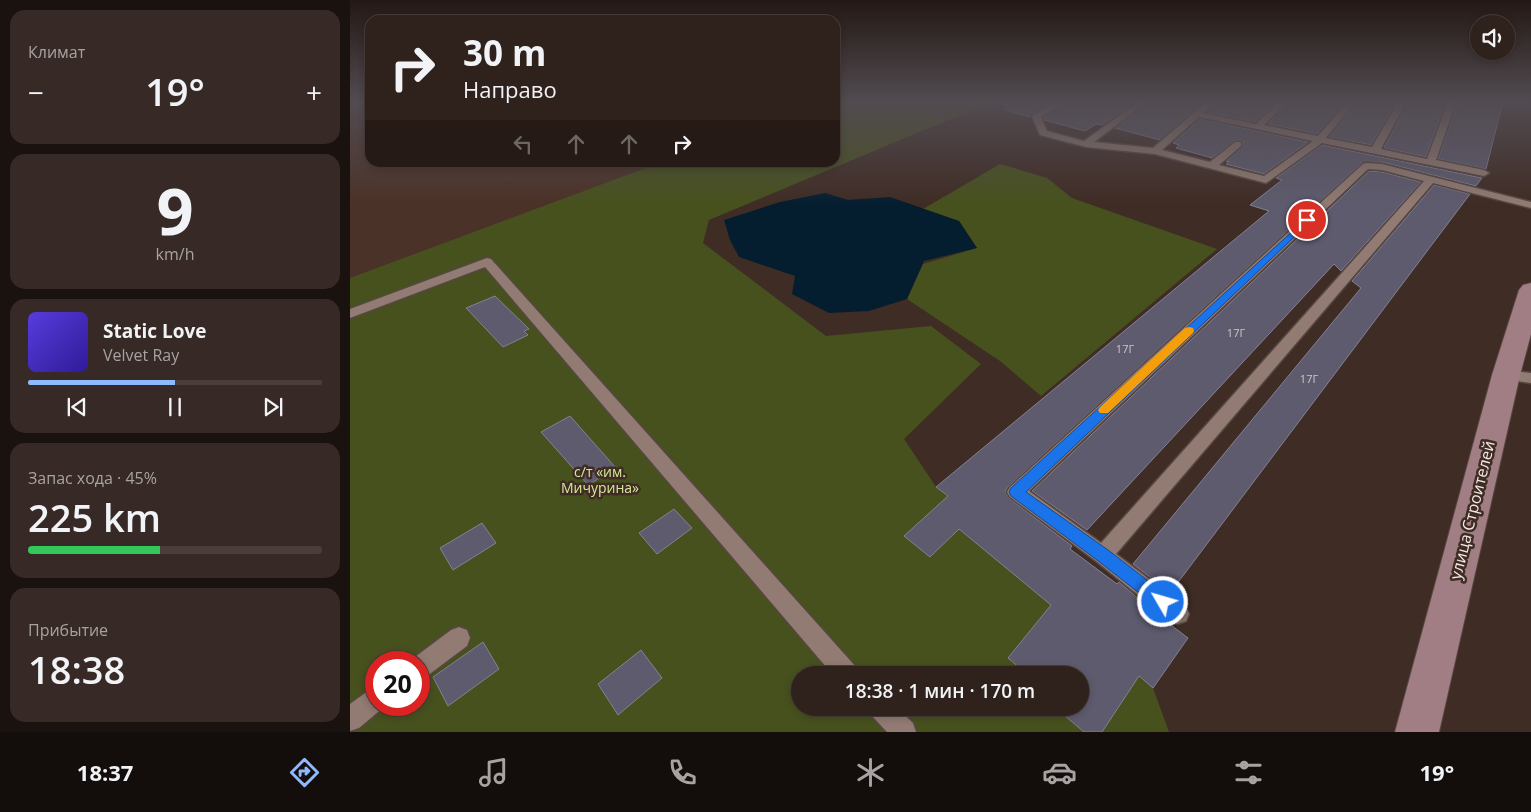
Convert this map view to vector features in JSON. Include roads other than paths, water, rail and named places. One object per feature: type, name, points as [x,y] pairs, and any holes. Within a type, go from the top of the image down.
[{"type":"main road","name":"улица Строителей","points":[[1417,732],[1518,377],[1531,290]]},
{"type":"lane","points":[[1055,136],[1086,144],[1155,151],[1266,180],[1323,136]]},
{"type":"lane","points":[[1086,144],[1097,136]]},
{"type":"lane","points":[[1155,151],[1171,136]]},
{"type":"lane","points":[[1303,136],[1484,173]]},
{"type":"lane","points":[[1375,151],[1383,136]]},
{"type":"lane","points":[[1431,162],[1440,136]]},
{"type":"lane","points":[[1211,166],[1238,144]]},
{"type":"lane","points":[[1178,614],[1103,555],[1016,492],[1366,166],[1382,167],[1531,205]]},
{"type":"lane","points":[[1103,555],[1431,179]]},
{"type":"lane","points":[[350,314],[486,262],[840,666]]},
{"type":"lane","points":[[430,660],[459,638]]},
{"type":"lane","points":[[350,719],[365,707]]},
{"type":"lane","points":[[888,716],[904,732]]},
{"type":"water","points":[[825,193],[848,200],[890,197],[959,221],[977,248],[924,261],[907,299],[869,311],[829,313],[792,294],[795,276],[739,257],[730,240],[724,220],[780,202]]},
{"type":"park label","name":"с/т «им. Мичурина»","points":[[600,480]]}]
